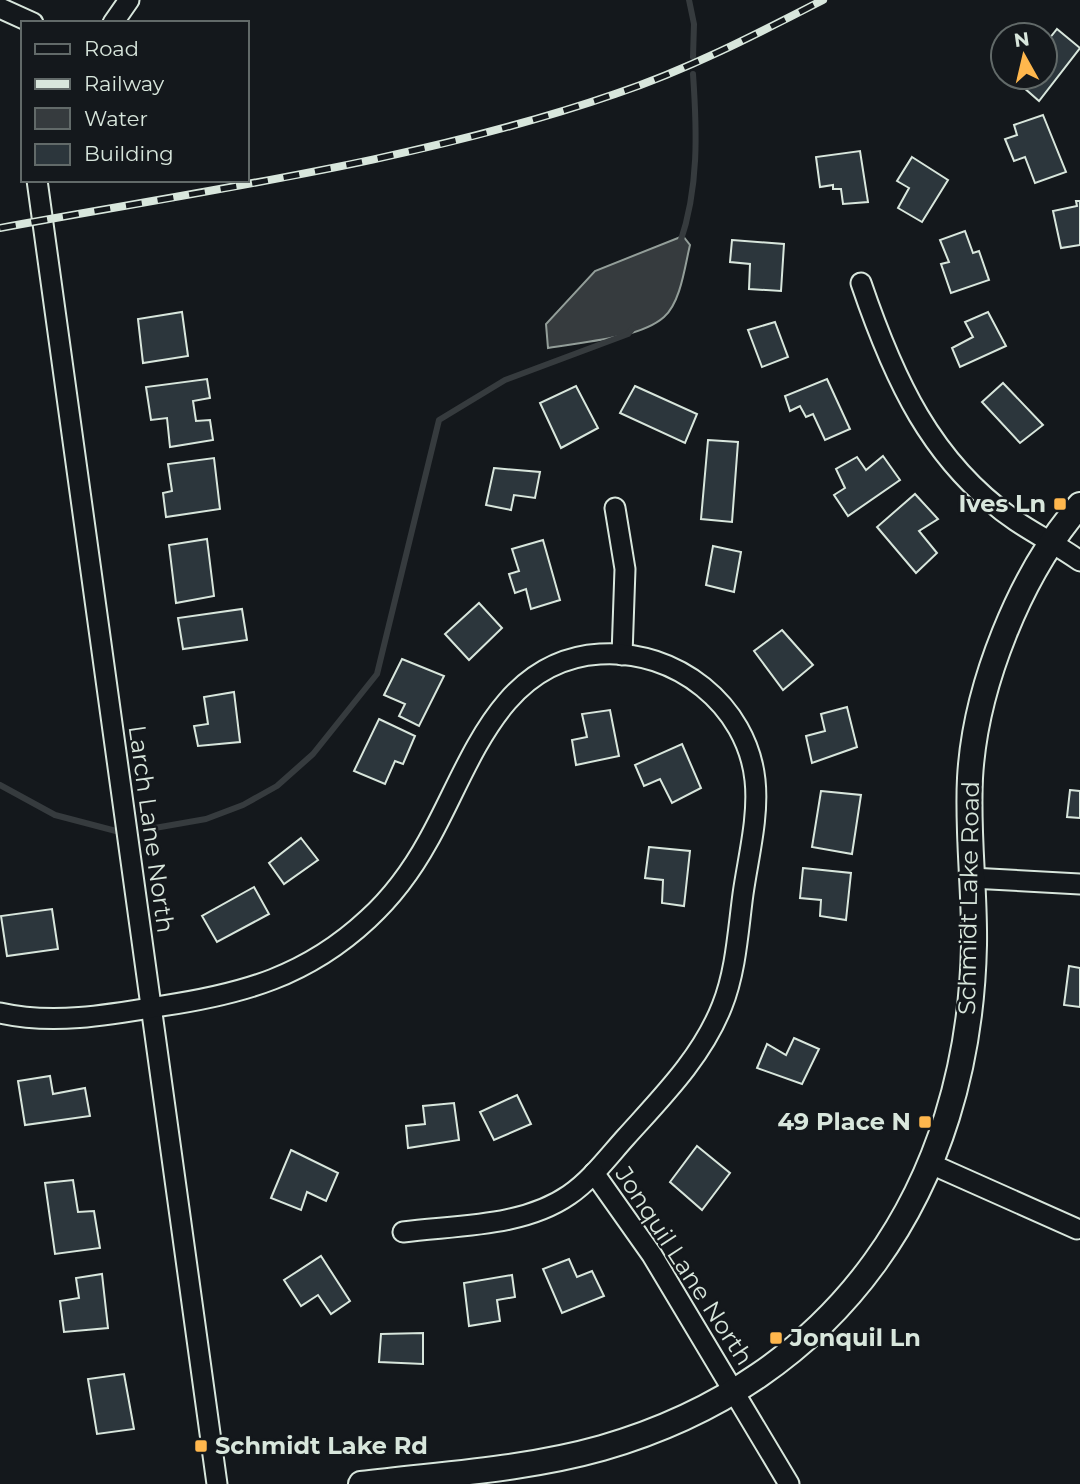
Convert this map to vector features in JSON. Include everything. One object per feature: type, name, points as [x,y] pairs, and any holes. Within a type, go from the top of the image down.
[{"type":"street","points":[[114,21],[129,0]]},
{"type":"street","points":[[0,8],[29,21]]},
{"type":"street","name":"Larch Lane North","points":[[37,182],[217,1484]]},
{"type":"street","points":[[861,283],[884,349],[909,404],[940,449],[976,488],[1016,520],[1080,561]]},
{"type":"street","name":"Schmidt Lake Road","points":[[361,1484],[534,1463],[602,1448],[664,1426],[735,1393],[782,1361],[833,1314],[876,1263],[930,1164],[947,1123],[961,1068],[971,1006],[974,943],[970,776],[982,704],[1003,637],[1032,574],[1080,505]]},
{"type":"street","points":[[615,508],[625,569],[622,655]]},
{"type":"street","name":"Jonquil Lane North","points":[[0,1013],[38,1020],[151,1008],[248,989],[294,973],[337,945],[370,918],[403,881],[428,842],[483,732],[502,705],[526,681],[562,661],[599,654],[622,655],[661,663],[687,676],[711,693],[736,720],[749,750],[755,782],[753,822],[733,971],[722,1007],[686,1069],[594,1173],[652,1255],[789,1484]]},
{"type":"street","points":[[971,878],[1080,884]]},
{"type":"street","points":[[930,1164],[1077,1229]]},
{"type":"street","points":[[403,1232],[508,1219],[540,1210],[568,1195],[594,1173]]},
{"type":"water","points":[[683,236],[690,245],[684,273],[675,302],[664,317],[625,335],[548,348],[546,324],[595,271]]},
{"type":"building","points":[[1059,31],[1080,48],[1059,75]]},
{"type":"building","points":[[1028,91],[1047,91],[1039,101]]},
{"type":"building","points":[[1043,115],[1066,172],[1035,183],[1025,157],[1014,161],[1005,139],[1017,135],[1014,125]]},
{"type":"building","points":[[860,151],[868,202],[843,204],[841,189],[833,189],[833,185],[820,187],[816,157]]},
{"type":"building","points":[[912,157],[948,180],[922,222],[898,208],[909,188],[897,181]]},
{"type":"building","points":[[1076,201],[1080,201],[1080,245],[1061,248],[1053,211],[1077,206]]},
{"type":"building","points":[[965,231],[973,253],[979,251],[989,280],[951,293],[941,264],[949,262],[940,240]]},
{"type":"building","points":[[732,240],[784,244],[781,291],[749,289],[750,264],[730,262]]},
{"type":"building","points":[[182,312],[188,356],[143,363],[138,319]]},
{"type":"building","points":[[988,312],[1006,346],[960,367],[952,348],[973,337],[965,322]]},
{"type":"building","points":[[775,322],[788,357],[762,367],[748,330]]},
{"type":"building","points":[[207,379],[210,398],[193,401],[196,421],[210,420],[213,440],[170,447],[167,418],[151,420],[146,387]]},
{"type":"building","points":[[827,379],[850,429],[825,440],[813,414],[806,417],[800,406],[790,411],[785,396]]},
{"type":"building","points":[[1003,383],[1043,425],[1020,443],[982,402]]},
{"type":"building","points":[[576,386],[598,428],[561,448],[540,403]]},
{"type":"building","points":[[635,386],[697,414],[685,443],[620,413]]},
{"type":"building","points":[[708,440],[738,442],[732,522],[701,519]]},
{"type":"building","points":[[883,456],[900,480],[848,516],[834,495],[845,488],[836,469],[857,457],[866,470]]},
{"type":"building","points":[[214,458],[220,509],[166,517],[163,493],[172,491],[168,464]]},
{"type":"building","points":[[494,468],[540,472],[535,498],[514,495],[511,510],[486,505]]},
{"type":"building","points":[[915,494],[938,519],[919,531],[937,553],[916,573],[877,527]]},
{"type":"building","points":[[207,539],[214,596],[176,603],[169,545]]},
{"type":"building","points":[[543,540],[560,600],[531,609],[526,589],[515,593],[509,574],[519,571],[512,549]]},
{"type":"building","points":[[713,546],[741,552],[734,592],[706,585]]},
{"type":"building","points":[[479,603],[502,628],[469,660],[445,634]]},
{"type":"building","points":[[242,609],[247,640],[183,649],[178,618]]},
{"type":"building","points":[[782,630],[813,665],[783,690],[754,651]]},
{"type":"building","points":[[402,659],[444,676],[419,726],[399,716],[405,704],[384,695]]},
{"type":"building","points":[[234,692],[240,742],[198,746],[194,726],[208,724],[204,697]]},
{"type":"building","points":[[847,707],[857,747],[812,763],[806,736],[825,731],[821,714]]},
{"type":"building","points":[[610,710],[619,756],[576,765],[572,740],[587,737],[582,714]]},
{"type":"building","points":[[379,719],[415,736],[403,764],[395,761],[385,784],[354,771]]},
{"type":"building","points":[[682,744],[701,788],[672,803],[660,779],[644,786],[635,765]]},
{"type":"building","points":[[1070,790],[1080,791],[1080,818],[1067,817]]},
{"type":"building","points":[[821,791],[861,795],[852,854],[812,847]]},
{"type":"building","points":[[301,838],[318,860],[284,884],[269,863]]},
{"type":"building","points":[[649,847],[690,851],[684,906],[662,903],[663,880],[645,878]]},
{"type":"building","points":[[803,868],[851,873],[846,920],[820,916],[821,900],[800,898]]},
{"type":"building","points":[[254,887],[269,914],[217,942],[202,916]]},
{"type":"building","points":[[52,909],[58,949],[7,956],[1,916]]},
{"type":"building","points":[[1069,966],[1080,968],[1080,1007],[1064,1005]]},
{"type":"building","points":[[794,1038],[819,1049],[802,1084],[757,1068],[767,1044],[786,1055]]},
{"type":"building","points":[[50,1076],[53,1094],[85,1088],[90,1116],[25,1125],[18,1081]]},
{"type":"building","points":[[517,1095],[531,1124],[494,1140],[480,1112]]},
{"type":"building","points":[[454,1103],[459,1140],[408,1148],[406,1126],[425,1124],[423,1106]]},
{"type":"building","points":[[697,1146],[730,1173],[702,1210],[670,1182]]},
{"type":"building","points":[[291,1150],[338,1173],[326,1201],[307,1192],[301,1210],[271,1198]]},
{"type":"building","points":[[73,1180],[78,1212],[94,1211],[100,1248],[55,1254],[45,1183]]},
{"type":"building","points":[[321,1256],[350,1301],[331,1314],[318,1295],[301,1306],[284,1280]]},
{"type":"building","points":[[569,1259],[577,1277],[592,1271],[604,1296],[562,1313],[543,1269]]},
{"type":"building","points":[[102,1274],[108,1328],[64,1332],[60,1301],[79,1298],[76,1278]]},
{"type":"building","points":[[512,1275],[515,1297],[497,1300],[500,1321],[469,1326],[464,1283]]},
{"type":"building","points":[[423,1333],[423,1364],[379,1362],[381,1334]]},
{"type":"building","points":[[124,1374],[134,1429],[97,1434],[88,1379]]},
{"type":"waterway","points":[[689,0],[694,24],[693,57]]},
{"type":"waterway","points":[[680,243],[694,180],[696,138],[693,74]]},
{"type":"waterway","points":[[149,829],[206,819],[243,805],[277,786],[313,754],[377,674],[439,420],[505,380],[628,334],[633,328]]},
{"type":"waterway","points":[[0,785],[55,815],[116,831]]},
{"type":"railway","points":[[0,228],[310,172],[388,156],[540,118],[615,94],[695,63],[823,0]]},
{"type":"place","name":"Ives Ln","points":[[1060,504]]},
{"type":"place","name":"49 Place N","points":[[925,1122]]},
{"type":"place","name":"Jonquil Ln","points":[[776,1338]]},
{"type":"place","name":"Schmidt Lake Rd","points":[[201,1446]]}]
